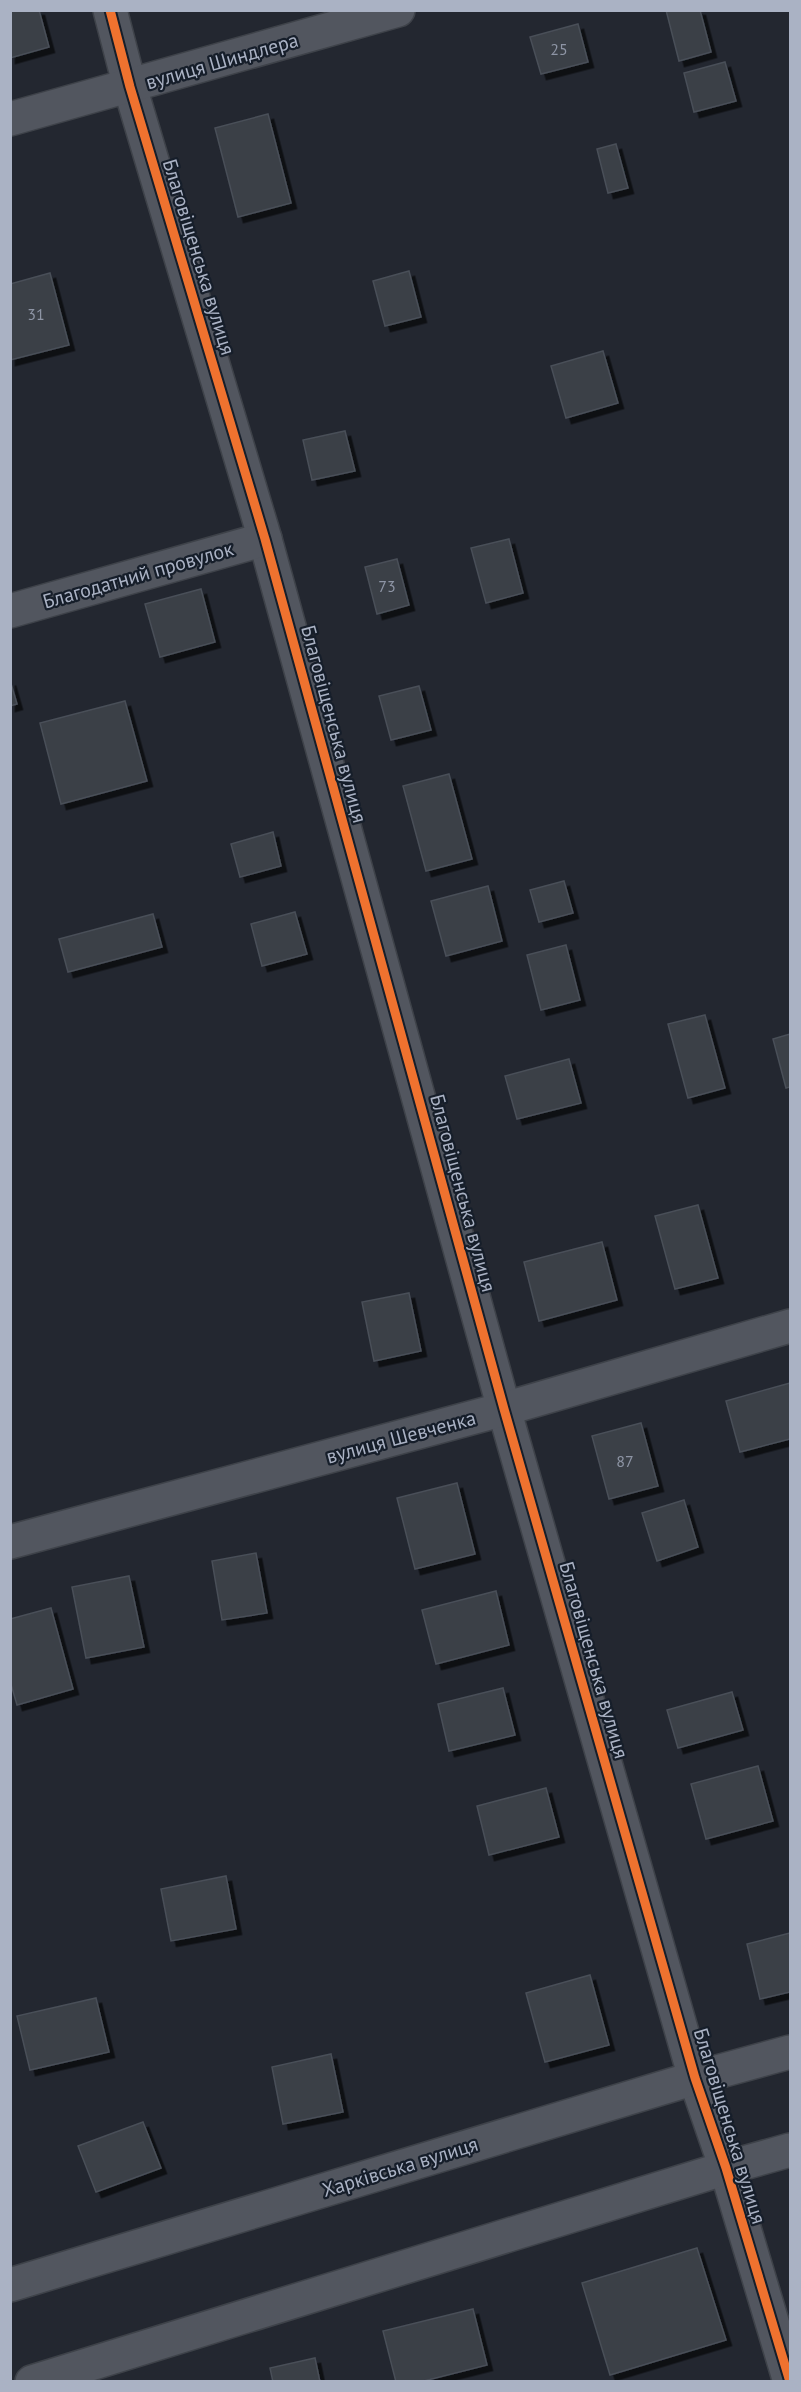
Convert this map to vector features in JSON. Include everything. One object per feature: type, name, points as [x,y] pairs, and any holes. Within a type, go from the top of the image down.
[{"type":"street","name":"Благовіщенська вулиця","points":[[110,10],[130,87],[265,539],[504,1409],[695,2078],[726,2168],[790,2382]]},
{"type":"street","name":"вулиця Шиндлера","points":[[10,119],[398,10]]},
{"type":"street","name":"Благодатний провулок","points":[[10,611],[265,539]]},
{"type":"street","name":"вулиця Шевченка","points":[[10,1542],[504,1409],[790,1326]]},
{"type":"street","name":"Харківська вулиця","points":[[10,2286],[695,2078],[790,2052]]},
{"type":"street","points":[[32,2382],[790,2150]]},
{"type":"building","points":[[10,10],[39,10],[49,47],[10,58]]},
{"type":"building","points":[[666,10],[700,10],[711,52],[679,61]]},
{"type":"building","points":[[578,24],[588,62],[541,74],[530,37]]},
{"type":"building","points":[[725,62],[736,101],[694,112],[684,73]]},
{"type":"building","points":[[268,114],[291,203],[238,217],[215,128]]},
{"type":"building","points":[[616,144],[628,188],[608,193],[597,149]]},
{"type":"building","points":[[409,271],[421,317],[385,326],[373,281]]},
{"type":"building","points":[[50,273],[69,345],[10,360],[10,284]]},
{"type":"building","points":[[603,351],[618,403],[566,418],[551,366]]},
{"type":"building","points":[[345,431],[355,471],[312,480],[303,440]]},
{"type":"building","points":[[509,539],[523,593],[486,603],[471,548]]},
{"type":"building","points":[[397,559],[409,605],[377,614],[365,567]]},
{"type":"building","points":[[201,589],[215,642],[160,657],[145,604]]},
{"type":"building","points":[[10,680],[17,704],[10,706]]},
{"type":"building","points":[[419,686],[431,730],[391,740],[379,696]]},
{"type":"building","points":[[125,701],[147,781],[61,804],[40,723]]},
{"type":"building","points":[[449,774],[472,859],[426,871],[403,786]]},
{"type":"building","points":[[273,832],[281,866],[240,877],[231,844]]},
{"type":"building","points":[[564,881],[573,913],[539,922],[530,890]]},
{"type":"building","points":[[488,886],[502,941],[446,956],[431,901]]},
{"type":"building","points":[[295,912],[307,954],[262,966],[251,924]]},
{"type":"building","points":[[153,914],[162,947],[68,972],[59,939]]},
{"type":"building","points":[[566,945],[580,1000],[541,1010],[527,955]]},
{"type":"building","points":[[705,1015],[725,1088],[688,1098],[668,1024]]},
{"type":"building","points":[[790,1034],[790,1087],[786,1088],[773,1039]]},
{"type":"building","points":[[569,1059],[581,1103],[517,1119],[505,1076]]},
{"type":"building","points":[[698,1205],[718,1278],[675,1289],[655,1216]]},
{"type":"building","points":[[602,1242],[617,1300],[539,1321],[524,1262]]},
{"type":"building","points":[[409,1293],[421,1351],[374,1361],[362,1302]]},
{"type":"building","points":[[790,1383],[790,1439],[740,1452],[726,1401]]},
{"type":"building","points":[[641,1423],[658,1486],[609,1499],[592,1436]]},
{"type":"building","points":[[457,1483],[475,1554],[415,1569],[397,1498]]},
{"type":"building","points":[[684,1500],[698,1547],[657,1561],[642,1513]]},
{"type":"building","points":[[256,1553],[267,1613],[222,1620],[212,1561]]},
{"type":"building","points":[[129,1576],[144,1647],[86,1658],[72,1587]]},
{"type":"building","points":[[496,1591],[509,1645],[436,1664],[422,1610]]},
{"type":"building","points":[[51,1608],[73,1689],[17,1705],[10,1681],[10,1619]]},
{"type":"building","points":[[503,1688],[515,1735],[449,1751],[438,1704]]},
{"type":"building","points":[[732,1692],[743,1730],[678,1748],[667,1710]]},
{"type":"building","points":[[758,1766],[773,1821],[706,1839],[691,1784]]},
{"type":"building","points":[[546,1788],[559,1837],[489,1855],[477,1806]]},
{"type":"building","points":[[226,1876],[236,1929],[171,1941],[161,1889]]},
{"type":"building","points":[[790,1933],[790,1992],[760,1999],[747,1944]]},
{"type":"building","points":[[590,1975],[609,2045],[545,2062],[526,1993]]},
{"type":"building","points":[[96,1998],[109,2052],[30,2070],[17,2016]]},
{"type":"building","points":[[331,2054],[343,2112],[283,2124],[272,2067]]},
{"type":"building","points":[[143,2122],[161,2168],[96,2192],[78,2146]]},
{"type":"building","points":[[697,2248],[726,2340],[610,2375],[582,2283]]},
{"type":"building","points":[[473,2309],[487,2365],[420,2382],[396,2382],[383,2331]]},
{"type":"building","points":[[315,2358],[320,2382],[273,2382],[270,2368]]},
{"type":"cycle path","points":[[110,10],[130,87],[265,539],[504,1409],[695,2078],[726,2168],[790,2382]]}]
